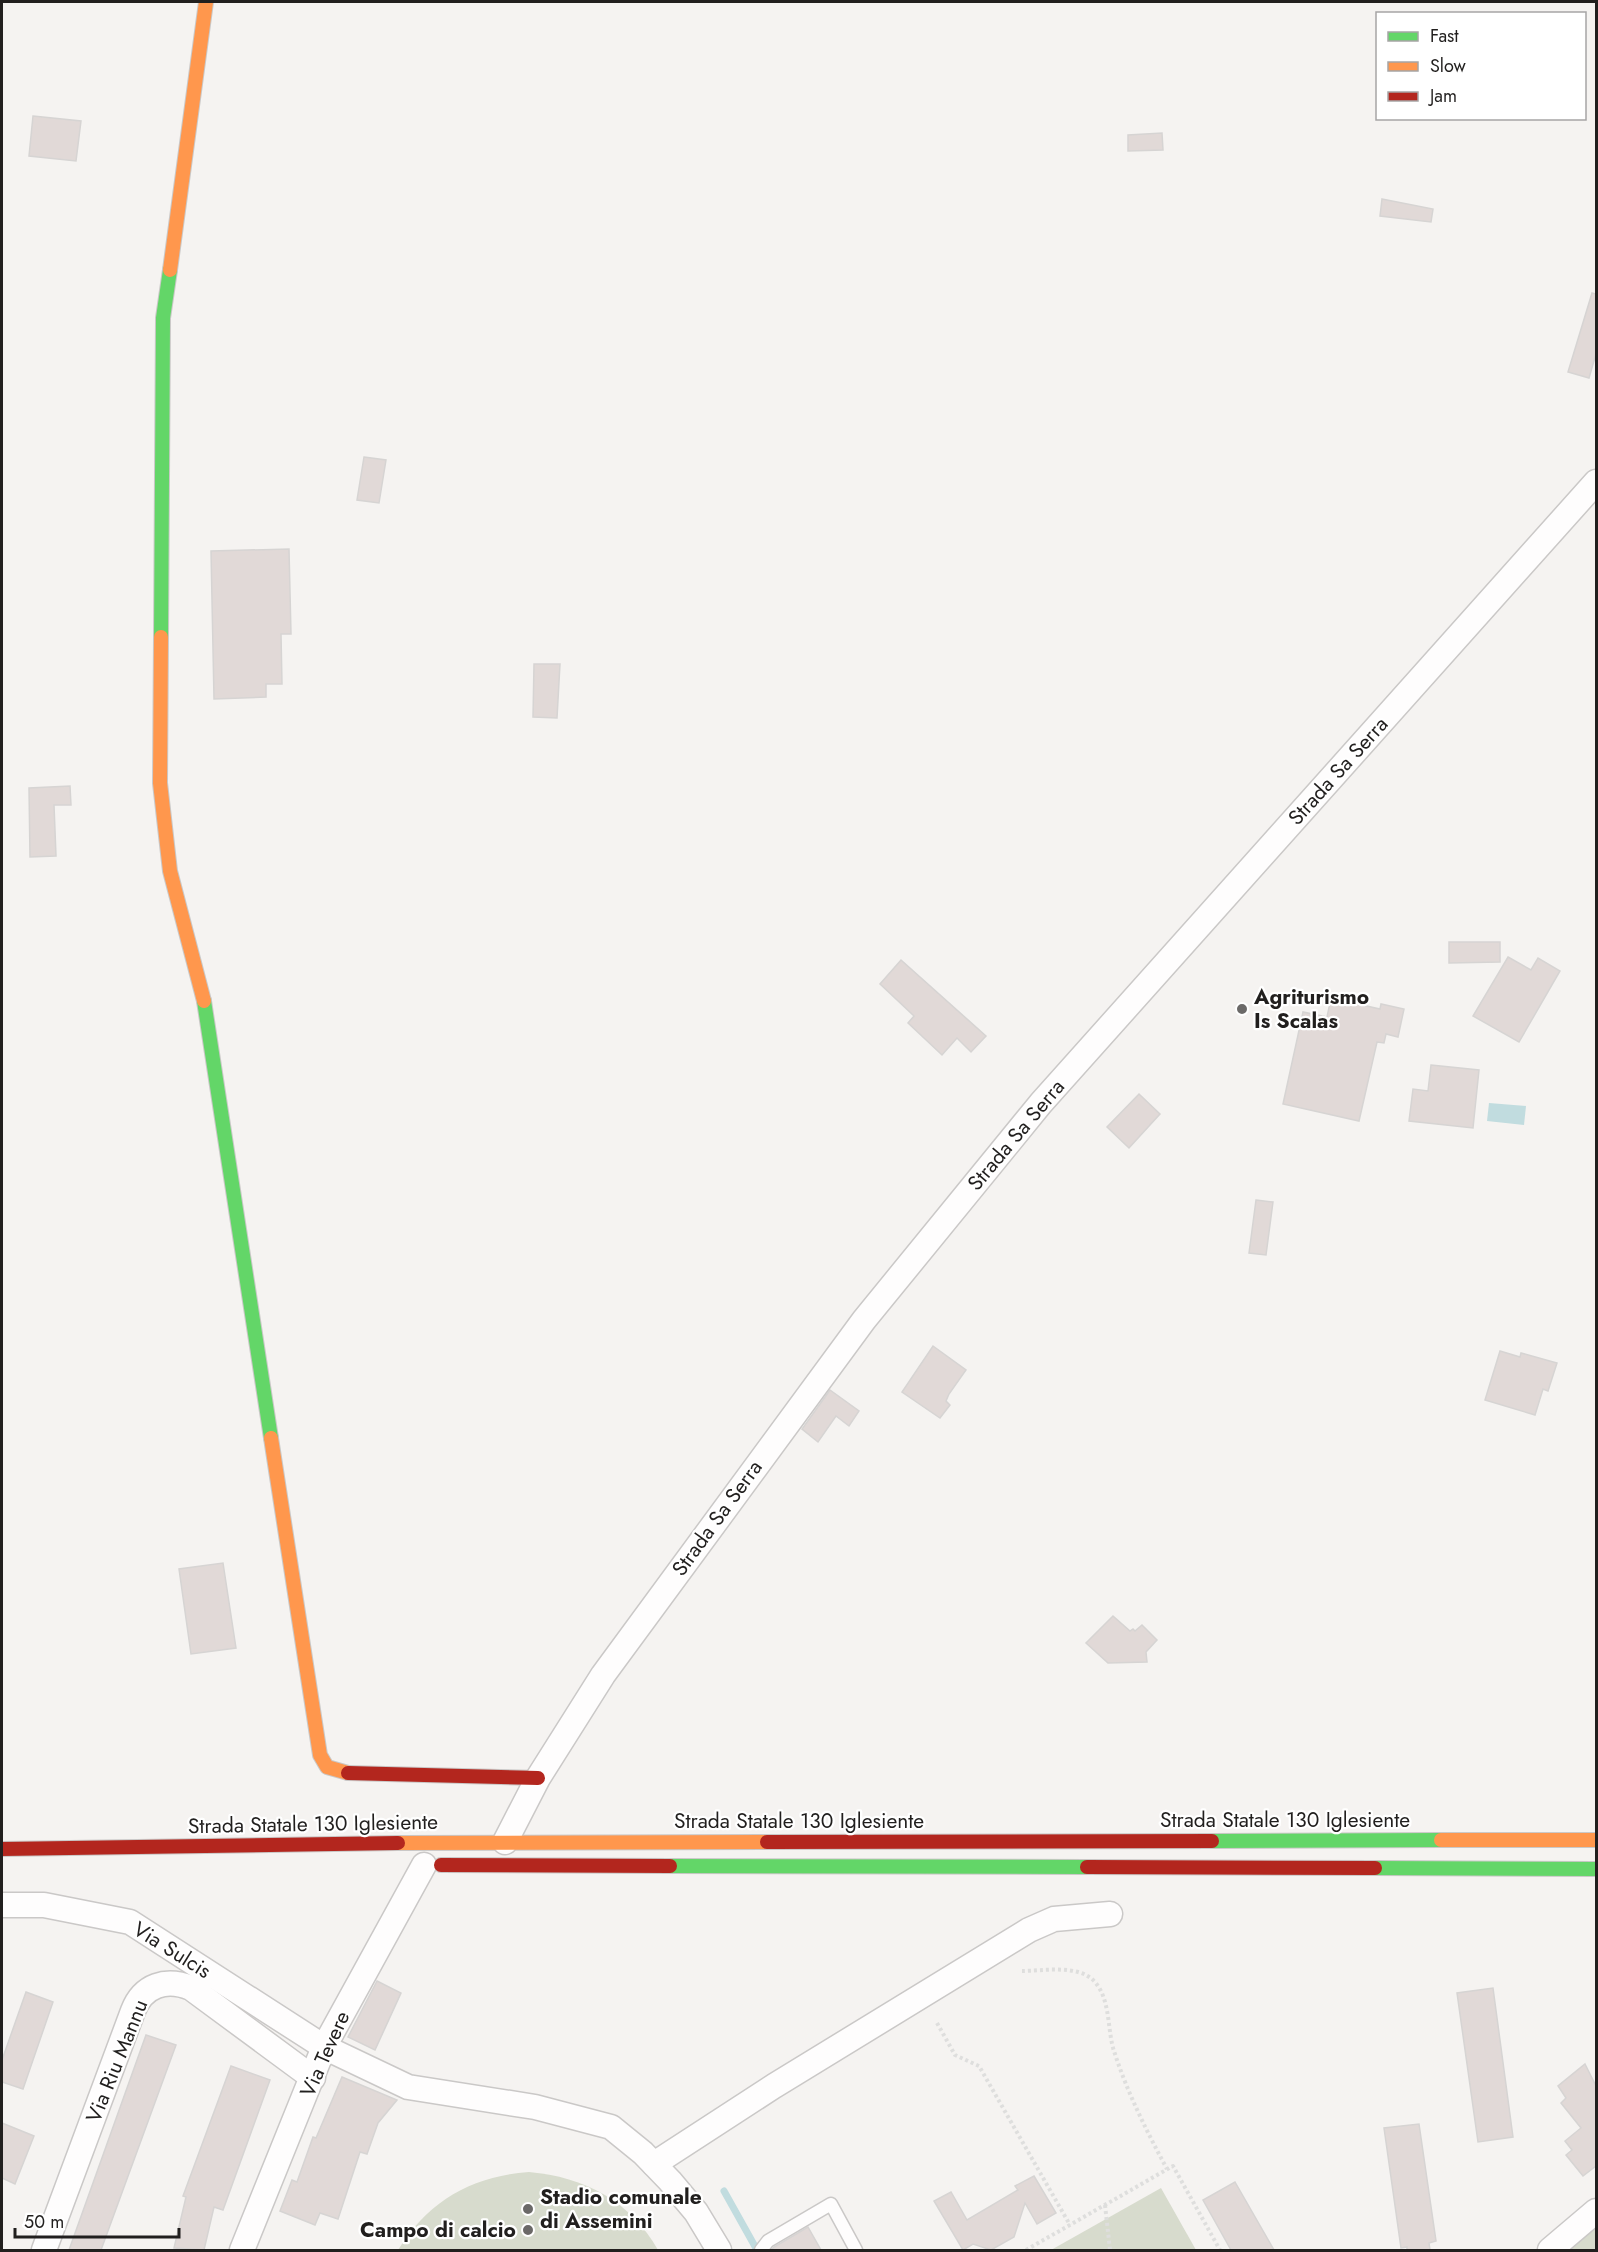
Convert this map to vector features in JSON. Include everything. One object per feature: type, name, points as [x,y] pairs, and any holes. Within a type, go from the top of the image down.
[{"type":"main road","points":[[206,2],[163,318],[160,783],[170,871],[203,994],[320,1755],[327,1767],[341,1773],[538,1778]]},
{"type":"main road","name":"Strada Statale 130 Iglesiente","points":[[2,1849],[506,1842],[1596,1840]]},
{"type":"main road","name":"Strada Statale 130 Iglesiente","points":[[418,1865],[1596,1869]]},
{"type":"street","name":"Strada Sa Serra","points":[[506,1842],[538,1778],[603,1675],[864,1320],[1019,1130],[1596,482]]},
{"type":"street","name":"Via Tevere","points":[[242,2250],[314,2078],[324,2047],[418,1865]]},
{"type":"street","name":"Via Sulcis","points":[[2,1905],[44,1905],[130,1923],[324,2047],[408,2087],[535,2108],[611,2127],[654,2164],[696,2212],[719,2250]]},
{"type":"street","points":[[654,2164],[774,2086],[1029,1930],[1054,1919],[1110,1914]]},
{"type":"street","name":"Via Riu Mannu","points":[[44,2250],[137,2000],[146,1991],[169,1983],[190,1989],[314,2078]]},
{"type":"street","points":[[1550,2250],[1596,2211]]},
{"type":"lane","points":[[761,2250],[768,2241],[831,2204],[856,2250]]},
{"type":"path","points":[[1022,1971],[1079,1972],[1094,1981],[1105,2003],[1113,2050],[1152,2141],[1167,2169]]},
{"type":"path","points":[[937,2023],[955,2055],[979,2066],[1070,2225]]},
{"type":"path","points":[[1026,2250],[1173,2166],[1220,2250]]},
{"type":"path","points":[[1106,2205],[1110,2250]]},
{"type":"shaded area","name":"Stadio comunale di Assemini","points":[[529,2172],[569,2179],[604,2194],[634,2218],[658,2250],[398,2250],[423,2218],[453,2194],[489,2179]]},
{"type":"shaded area","points":[[1161,2188],[1196,2250],[1051,2250]]},
{"type":"shaded area","points":[[1596,2224],[1596,2250],[1564,2250]]},
{"type":"water","points":[[1489,1103],[1526,1106],[1524,1125],[1487,1121]]},
{"type":"building","points":[[33,116],[81,121],[76,161],[29,156]]},
{"type":"building","points":[[1162,133],[1163,150],[1128,151],[1128,135]]},
{"type":"building","points":[[1382,199],[1433,209],[1431,222],[1380,216]]},
{"type":"building","points":[[1592,293],[1596,294],[1596,354],[1589,378],[1568,372]]},
{"type":"building","points":[[364,457],[386,460],[379,503],[357,500]]},
{"type":"building","points":[[289,549],[291,634],[281,634],[282,684],[266,684],[266,697],[214,699],[211,551]]},
{"type":"building","points":[[534,664],[560,664],[557,718],[533,717]]},
{"type":"building","points":[[70,786],[71,805],[54,805],[56,856],[30,857],[29,788]]},
{"type":"building","points":[[1449,942],[1500,942],[1500,962],[1449,963]]},
{"type":"building","points":[[1508,957],[1531,970],[1538,958],[1560,971],[1519,1042],[1473,1016]]},
{"type":"building","points":[[901,960],[986,1036],[971,1052],[957,1038],[942,1055],[908,1023],[914,1016],[880,984]]},
{"type":"building","name":"Agriturismo Is Scalas","points":[[1331,998],[1380,1009],[1381,1004],[1404,1009],[1398,1037],[1386,1034],[1384,1043],[1377,1042],[1359,1121],[1283,1104],[1303,1012],[1327,1017]]},
{"type":"building","points":[[1431,1065],[1479,1070],[1473,1128],[1409,1121],[1413,1089],[1428,1091]]},
{"type":"building","points":[[1139,1094],[1160,1114],[1129,1148],[1107,1127]]},
{"type":"building","points":[[1256,1200],[1273,1202],[1266,1255],[1249,1253]]},
{"type":"building","points":[[933,1346],[966,1370],[949,1394],[946,1401],[950,1405],[940,1418],[902,1392]]},
{"type":"building","points":[[1500,1351],[1520,1357],[1521,1353],[1557,1363],[1548,1391],[1543,1389],[1535,1415],[1485,1400]]},
{"type":"building","points":[[830,1390],[859,1411],[849,1426],[836,1416],[818,1442],[802,1429]]},
{"type":"building","points":[[223,1563],[236,1648],[191,1654],[179,1569]]},
{"type":"building","points":[[1113,1616],[1130,1631],[1133,1629],[1135,1631],[1142,1625],[1157,1640],[1146,1652],[1147,1662],[1108,1663],[1086,1643]]},
{"type":"building","points":[[377,1981],[401,1993],[375,2050],[348,2037]]},
{"type":"building","points":[[1493,1988],[1513,2137],[1478,2142],[1457,1993]]},
{"type":"building","points":[[26,1992],[53,2002],[23,2089],[2,2082],[2,2060]]},
{"type":"building","points":[[146,2035],[176,2045],[101,2250],[69,2250]]},
{"type":"building","points":[[1585,2064],[1596,2086],[1596,2166],[1583,2176],[1566,2155],[1572,2150],[1565,2141],[1581,2128],[1561,2103],[1566,2098],[1558,2086]]},
{"type":"building","points":[[231,2066],[270,2080],[223,2210],[214,2207],[204,2250],[174,2248],[186,2197],[183,2196]]},
{"type":"building","points":[[342,2077],[397,2100],[378,2123],[367,2154],[360,2152],[338,2219],[320,2213],[315,2225],[280,2211],[292,2180],[297,2182],[313,2137],[316,2138]]},
{"type":"building","points":[[2,2123],[34,2136],[15,2184],[2,2178]]},
{"type":"building","points":[[1419,2124],[1436,2241],[1429,2243],[1430,2250],[1407,2250],[1407,2247],[1401,2248],[1384,2128]]},
{"type":"building","points":[[1034,2176],[1056,2213],[1037,2224],[1025,2203],[1014,2237],[991,2250],[973,2244],[963,2250],[934,2201],[951,2192],[967,2220],[1018,2190],[1015,2186]]},
{"type":"building","points":[[1235,2182],[1274,2250],[1231,2250],[1203,2200]]},
{"type":"building","points":[[808,2227],[821,2250],[771,2250],[774,2247]]},
{"type":"waterway","points":[[724,2191],[757,2250]]},
{"type":"traffic: fast","points":[[161,637],[163,318],[170,270]]},
{"type":"traffic: fast","points":[[204,1001],[271,1438]]},
{"type":"traffic: fast","points":[[1212,1841],[1441,1840]]},
{"type":"traffic: fast","points":[[670,1866],[1087,1867]]},
{"type":"traffic: fast","points":[[1375,1868],[1596,1869]]},
{"type":"traffic: slow","points":[[170,270],[206,2]]},
{"type":"traffic: slow","points":[[161,637],[160,783],[170,871],[204,1001]]},
{"type":"traffic: slow","points":[[271,1438],[320,1755],[327,1767],[348,1773]]},
{"type":"traffic: slow","points":[[1441,1840],[1596,1840]]},
{"type":"traffic: slow","points":[[398,1843],[767,1842]]},
{"type":"traffic: jam","points":[[348,1773],[538,1778]]},
{"type":"traffic: jam","points":[[767,1842],[1212,1841]]},
{"type":"traffic: jam","points":[[2,1849],[398,1843]]},
{"type":"traffic: jam","points":[[441,1865],[670,1866]]},
{"type":"traffic: jam","points":[[1087,1867],[1375,1868]]},
{"type":"place","name":"Agriturismo Is Scalas","points":[[1242,1009]]},
{"type":"place","name":"Stadio comunale di Assemini","points":[[528,2209]]},
{"type":"place","name":"Campo di calcio","points":[[528,2230]]}]
